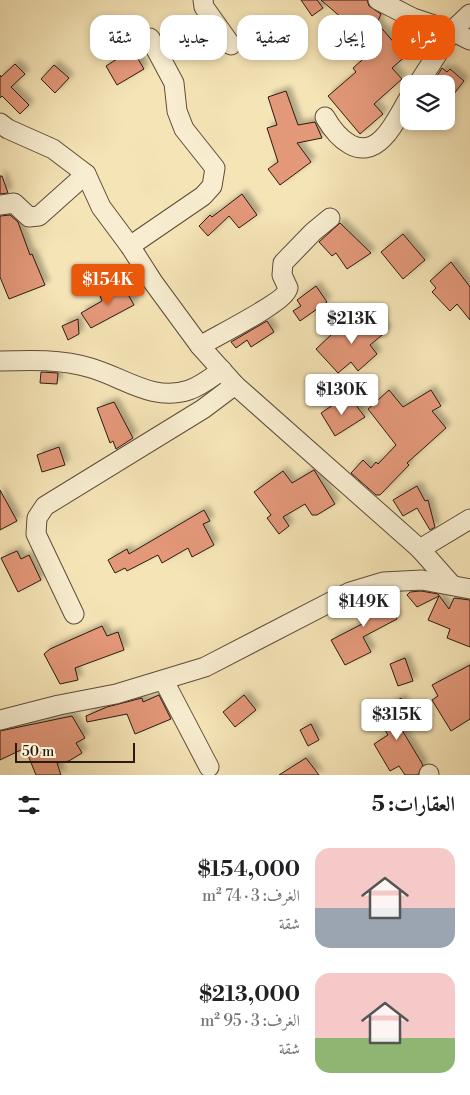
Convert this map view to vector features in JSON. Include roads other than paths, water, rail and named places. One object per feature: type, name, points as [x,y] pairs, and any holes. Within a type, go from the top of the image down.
[{"type":"street","points":[[203,0],[204,7],[232,45]]},
{"type":"street","points":[[378,0],[407,15]]},
{"type":"street","points":[[455,28],[470,14]]},
{"type":"street","points":[[455,32],[470,40]]},
{"type":"street","points":[[130,246],[202,196],[212,186],[215,168],[184,129],[177,110],[174,83],[150,38]]},
{"type":"street","points":[[424,75],[433,60]]},
{"type":"street","points":[[325,117],[342,141],[356,148],[366,148],[384,138],[400,112]]},
{"type":"street","points":[[0,123],[17,134],[54,150],[86,174],[101,207],[200,346],[235,385],[420,549],[451,584]]},
{"type":"street","points":[[0,205],[14,204],[29,217],[39,216],[86,174]]},
{"type":"street","points":[[200,346],[272,306],[285,295],[288,288],[282,275],[283,263],[313,232],[330,218]]},
{"type":"street","points":[[0,362],[64,362],[92,368],[143,390],[169,394],[191,389],[222,370]]},
{"type":"street","points":[[74,614],[36,534],[37,518],[45,506],[203,409],[235,385]]},
{"type":"street","points":[[420,549],[470,519]]},
{"type":"street","points":[[0,720],[164,681],[205,667],[230,656],[350,592],[392,581],[422,580],[470,589]]},
{"type":"street","points":[[164,681],[209,767]]}]
